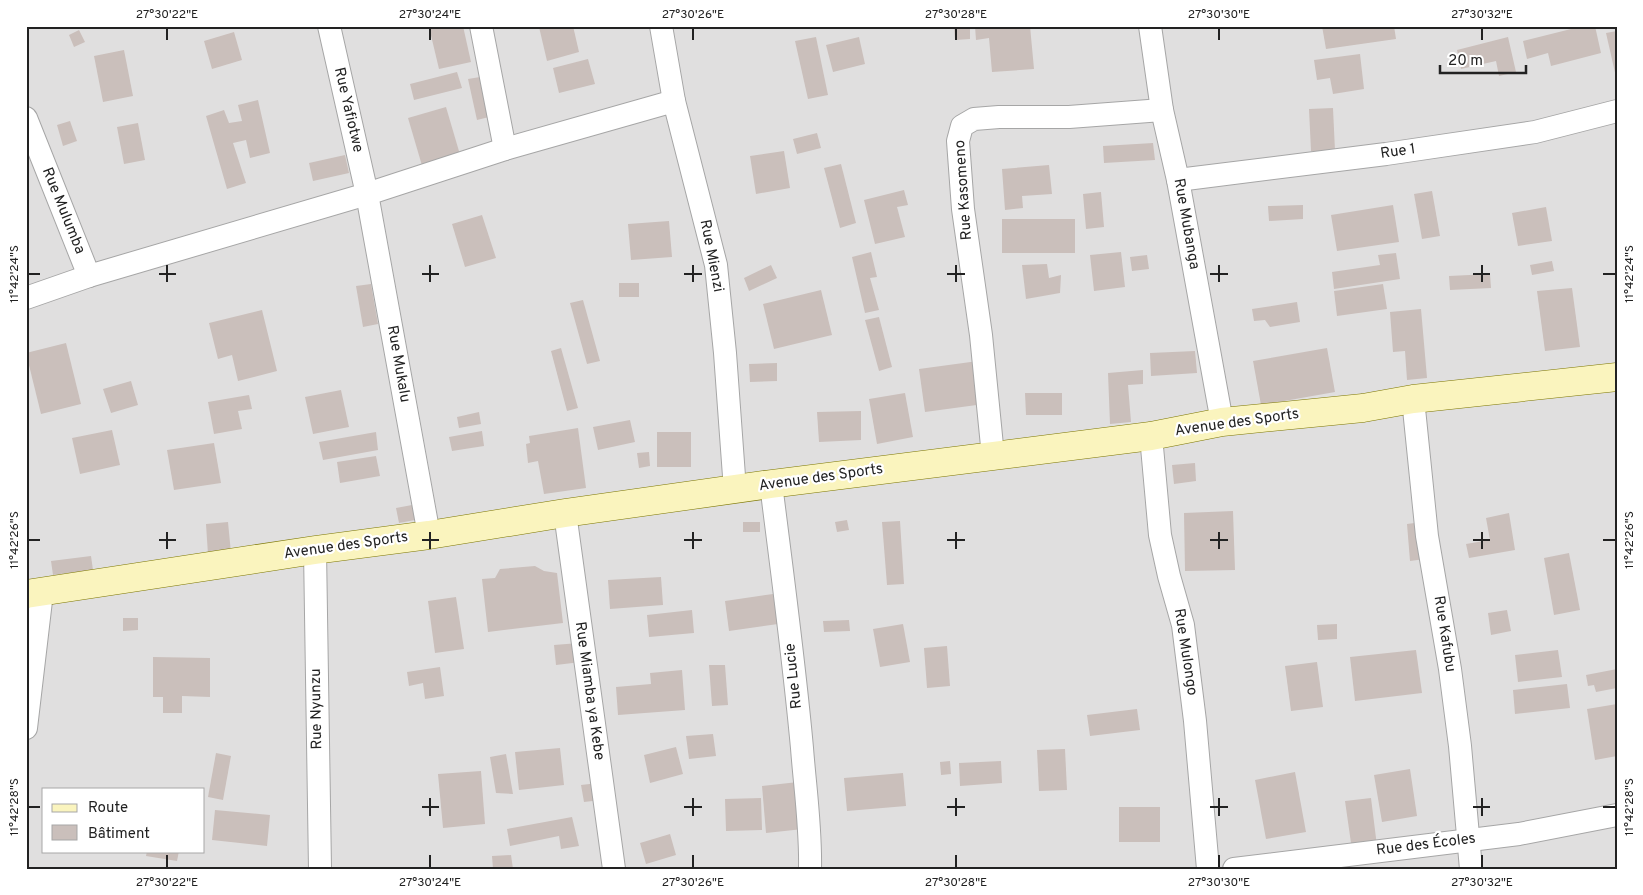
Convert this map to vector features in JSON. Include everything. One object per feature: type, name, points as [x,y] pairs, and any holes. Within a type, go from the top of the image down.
[{"type":"street","name":"Rue Yafiotwe","points":[[329,26],[366,194]]},
{"type":"street","points":[[481,26],[505,149]]},
{"type":"street","name":"Rue Mienzi","points":[[661,26],[674,101],[716,265],[725,353],[735,490]]},
{"type":"street","name":"Rue Mubanga","points":[[1150,26],[1162,110],[1178,180],[1222,422]]},
{"type":"street","points":[[26,298],[89,276],[366,194],[505,149],[674,101]]},
{"type":"street","name":"Rue Kasomeno","points":[[993,456],[981,335],[963,209],[958,141],[962,126],[974,119],[1069,117],[1162,110]]},
{"type":"street","name":"Rue 1","points":[[1178,180],[1386,154],[1535,132],[1617,111]]},
{"type":"street","name":"Rue Mulumba","points":[[26,118],[89,276]]},
{"type":"street","name":"Rue Mukalu","points":[[366,194],[429,535]]},
{"type":"street","name":"Avenue des Sports","points":[[34,593],[771,484],[1151,436],[1222,422],[1362,408],[1413,399],[1617,377]]},
{"type":"street","name":"Rue Kafubu","points":[[1413,399],[1427,536],[1450,669],[1456,717],[1471,869]]},
{"type":"street","name":"Rue Mulongo","points":[[1151,436],[1160,535],[1183,625],[1195,721],[1208,869]]},
{"type":"street","name":"Rue Lucie","points":[[771,484],[800,731],[810,846],[810,869]]},
{"type":"street","name":"Rue Miamba ya Kebe","points":[[565,513],[614,869]]},
{"type":"street","name":"Rue Nyunzu","points":[[315,550],[320,869]]},
{"type":"street","points":[[26,728],[34,593]]},
{"type":"street","name":"Rue des Écoles","points":[[1234,869],[1519,834],[1617,815]]},
{"type":"shaded area","points":[[26,26],[1617,26],[1617,869],[26,869]]},
{"type":"building","points":[[463,26],[471,62],[439,69],[429,27]]},
{"type":"building","points":[[573,26],[579,52],[547,61],[539,27]]},
{"type":"building","points":[[954,26],[970,26],[970,39],[955,40]]},
{"type":"building","points":[[975,26],[1030,26],[1034,69],[992,72],[989,38],[976,40]]},
{"type":"building","points":[[1322,26],[1394,26],[1396,39],[1326,49]]},
{"type":"building","points":[[1583,26],[1595,26],[1601,53],[1551,66],[1548,53],[1527,59],[1523,41]]},
{"type":"building","points":[[79,30],[85,42],[74,47],[69,35]]},
{"type":"building","points":[[1617,31],[1617,77],[1616,77],[1606,33]]},
{"type":"building","points":[[234,32],[242,60],[212,69],[204,41]]},
{"type":"building","points":[[816,37],[828,95],[808,99],[795,41]]},
{"type":"building","points":[[859,37],[865,64],[833,72],[826,45]]},
{"type":"building","points":[[1508,37],[1516,72],[1499,76],[1496,61],[1461,69],[1457,50]]},
{"type":"building","points":[[124,50],[133,96],[103,102],[94,56]]},
{"type":"building","points":[[1360,54],[1364,89],[1333,94],[1330,78],[1317,80],[1314,60]]},
{"type":"building","points":[[588,59],[595,84],[559,93],[553,68]]},
{"type":"building","points":[[457,72],[462,88],[414,100],[410,84]]},
{"type":"building","points":[[480,77],[489,117],[477,120],[468,79]]},
{"type":"building","points":[[258,100],[270,153],[250,158],[246,140],[233,143],[246,183],[227,189],[206,116],[224,110],[229,123],[242,121],[238,105]]},
{"type":"building","points":[[446,107],[461,158],[423,169],[408,118]]},
{"type":"building","points":[[1333,108],[1335,151],[1311,151],[1309,109]]},
{"type":"building","points":[[70,121],[77,141],[63,146],[57,125]]},
{"type":"building","points":[[138,123],[145,160],[124,164],[117,127]]},
{"type":"building","points":[[817,133],[821,148],[797,154],[793,139]]},
{"type":"building","points":[[1153,143],[1155,160],[1104,163],[1103,146]]},
{"type":"building","points":[[784,151],[790,188],[756,194],[750,156]]},
{"type":"building","points":[[345,155],[349,173],[313,181],[309,163]]},
{"type":"building","points":[[841,164],[856,223],[840,228],[824,168]]},
{"type":"building","points":[[1049,165],[1052,194],[1022,196],[1023,208],[1005,210],[1002,169]]},
{"type":"building","points":[[904,190],[908,205],[897,207],[905,237],[875,244],[864,200]]},
{"type":"building","points":[[1432,191],[1440,236],[1422,239],[1414,194]]},
{"type":"building","points":[[1101,192],[1104,227],[1086,229],[1083,194]]},
{"type":"building","points":[[1303,205],[1303,219],[1269,221],[1268,206]]},
{"type":"building","points":[[1393,205],[1399,242],[1337,251],[1331,215]]},
{"type":"building","points":[[1546,207],[1552,241],[1518,246],[1512,213]]},
{"type":"building","points":[[482,215],[496,258],[465,267],[452,224]]},
{"type":"building","points":[[1002,219],[1075,219],[1075,253],[1002,253]]},
{"type":"building","points":[[669,221],[672,257],[631,260],[628,224]]},
{"type":"building","points":[[871,252],[877,277],[870,278],[879,310],[865,313],[852,257]]},
{"type":"building","points":[[1121,252],[1125,287],[1094,291],[1090,255]]},
{"type":"building","points":[[1396,253],[1400,279],[1334,289],[1332,272],[1380,265],[1378,255]]},
{"type":"building","points":[[1147,255],[1149,269],[1132,271],[1130,257]]},
{"type":"building","points":[[1552,261],[1554,271],[1532,275],[1530,265]]},
{"type":"building","points":[[1047,264],[1049,278],[1061,275],[1060,293],[1026,299],[1022,265]]},
{"type":"building","points":[[771,265],[777,278],[749,291],[744,278]]},
{"type":"building","points":[[1490,274],[1491,288],[1450,290],[1449,276]]},
{"type":"building","points":[[619,283],[639,283],[639,297],[619,297]]},
{"type":"building","points":[[371,284],[378,324],[363,327],[356,286]]},
{"type":"building","points":[[1383,284],[1387,309],[1337,316],[1334,291]]},
{"type":"building","points":[[1572,288],[1580,347],[1545,351],[1537,291]]},
{"type":"building","points":[[821,290],[832,335],[774,349],[763,304]]},
{"type":"building","points":[[583,300],[600,361],[587,364],[570,303]]},
{"type":"building","points":[[1297,302],[1300,322],[1270,327],[1265,320],[1254,321],[1252,309]]},
{"type":"building","points":[[1421,309],[1427,378],[1407,380],[1405,351],[1393,352],[1390,312]]},
{"type":"building","points":[[262,310],[277,371],[238,381],[232,355],[218,359],[209,323]]},
{"type":"building","points":[[879,317],[892,367],[879,371],[865,320]]},
{"type":"building","points":[[66,343],[81,404],[41,414],[26,353]]},
{"type":"building","points":[[561,348],[578,408],[567,411],[551,351]]},
{"type":"building","points":[[1327,348],[1335,392],[1261,405],[1253,361]]},
{"type":"building","points":[[1195,351],[1197,373],[1151,376],[1150,353]]},
{"type":"building","points":[[978,361],[984,404],[925,412],[919,369]]},
{"type":"building","points":[[777,363],[777,381],[750,382],[749,364]]},
{"type":"building","points":[[1143,370],[1143,384],[1128,385],[1131,422],[1110,424],[1108,373]]},
{"type":"building","points":[[131,381],[138,405],[111,413],[103,389]]},
{"type":"building","points":[[341,390],[349,427],[313,434],[305,397]]},
{"type":"building","points":[[905,393],[913,437],[877,444],[869,399]]},
{"type":"building","points":[[1025,393],[1062,393],[1062,415],[1026,415]]},
{"type":"building","points":[[249,395],[252,409],[238,411],[242,429],[214,434],[208,402]]},
{"type":"building","points":[[861,411],[861,440],[819,442],[817,412]]},
{"type":"building","points":[[479,412],[481,424],[459,428],[457,417]]},
{"type":"building","points":[[630,420],[635,442],[598,450],[593,427]]},
{"type":"building","points":[[578,428],[586,488],[544,494],[538,461],[528,463],[526,444],[530,443],[529,436]]},
{"type":"building","points":[[112,430],[120,465],[80,474],[72,438]]},
{"type":"building","points":[[482,431],[484,446],[452,451],[449,437]]},
{"type":"building","points":[[376,432],[378,450],[323,460],[319,442]]},
{"type":"building","points":[[657,432],[691,432],[691,467],[657,467]]},
{"type":"building","points":[[214,443],[221,483],[174,490],[167,450]]},
{"type":"building","points":[[649,452],[650,466],[639,468],[637,453]]},
{"type":"building","points":[[376,456],[380,476],[340,483],[337,462]]},
{"type":"building","points":[[1195,463],[1196,481],[1174,484],[1172,465]]},
{"type":"building","points":[[412,505],[415,520],[399,523],[396,508]]},
{"type":"building","points":[[1233,511],[1235,570],[1185,571],[1184,513]]},
{"type":"building","points":[[1509,513],[1515,550],[1469,558],[1466,544],[1490,540],[1486,518]]},
{"type":"building","points":[[847,520],[849,530],[837,532],[835,522]]},
{"type":"building","points":[[900,521],[904,584],[887,585],[882,522]]},
{"type":"building","points":[[228,522],[231,553],[208,555],[206,524]]},
{"type":"building","points":[[743,522],[760,522],[760,532],[743,532]]},
{"type":"building","points":[[1422,522],[1425,559],[1410,561],[1407,524]]},
{"type":"building","points":[[1569,553],[1580,610],[1554,615],[1544,558]]},
{"type":"building","points":[[91,556],[93,570],[53,575],[51,561]]},
{"type":"building","points":[[535,566],[544,571],[557,573],[563,623],[488,632],[482,579],[495,578],[500,569]]},
{"type":"building","points":[[661,577],[663,605],[610,609],[608,580]]},
{"type":"building","points":[[773,594],[778,624],[729,631],[725,601]]},
{"type":"building","points":[[456,597],[464,649],[435,653],[428,601]]},
{"type":"building","points":[[692,610],[694,633],[649,637],[647,615]]},
{"type":"building","points":[[1507,610],[1511,631],[1491,635],[1488,613]]},
{"type":"building","points":[[123,618],[138,618],[138,630],[123,631]]},
{"type":"building","points":[[849,620],[850,631],[824,632],[823,621]]},
{"type":"building","points":[[903,624],[910,662],[880,667],[873,629]]},
{"type":"building","points":[[1337,624],[1337,639],[1318,640],[1317,625]]},
{"type":"building","points":[[579,643],[581,662],[556,665],[554,645]]},
{"type":"building","points":[[947,646],[950,686],[927,688],[924,648]]},
{"type":"building","points":[[1416,650],[1422,693],[1355,701],[1350,657]]},
{"type":"building","points":[[1558,650],[1562,677],[1518,682],[1515,655]]},
{"type":"building","points":[[153,657],[210,658],[210,697],[182,696],[182,713],[163,713],[163,697],[153,697]]},
{"type":"building","points":[[1317,662],[1323,707],[1291,711],[1285,666]]},
{"type":"building","points":[[709,665],[725,665],[728,705],[712,706]]},
{"type":"building","points":[[440,667],[444,696],[425,699],[423,683],[409,686],[407,672]]},
{"type":"building","points":[[1617,669],[1617,688],[1596,692],[1594,685],[1588,686],[1586,675]]},
{"type":"building","points":[[682,670],[685,710],[618,715],[616,687],[651,684],[650,673]]},
{"type":"building","points":[[1567,684],[1570,708],[1515,714],[1513,690]]},
{"type":"building","points":[[1617,704],[1617,756],[1595,760],[1587,709]]},
{"type":"building","points":[[1137,709],[1140,730],[1090,736],[1087,715]]},
{"type":"building","points":[[713,734],[716,756],[689,759],[686,736]]},
{"type":"building","points":[[676,747],[683,774],[650,783],[644,755]]},
{"type":"building","points":[[560,748],[564,785],[519,790],[515,752]]},
{"type":"building","points":[[1065,749],[1067,790],[1039,791],[1037,750]]},
{"type":"building","points":[[216,753],[231,756],[223,800],[208,797]]},
{"type":"building","points":[[506,754],[513,794],[496,793],[490,757]]},
{"type":"building","points":[[950,761],[951,774],[941,775],[940,762]]},
{"type":"building","points":[[1001,761],[1002,783],[960,786],[959,763]]},
{"type":"building","points":[[1410,769],[1417,816],[1382,822],[1374,775]]},
{"type":"building","points":[[481,771],[485,824],[443,828],[438,774]]},
{"type":"building","points":[[1295,772],[1306,832],[1266,839],[1255,780]]},
{"type":"building","points":[[903,773],[906,806],[847,811],[844,778]]},
{"type":"building","points":[[798,782],[803,829],[766,833],[762,786]]},
{"type":"building","points":[[598,783],[601,800],[584,802],[581,785]]},
{"type":"building","points":[[761,798],[762,830],[726,831],[725,799]]},
{"type":"building","points":[[1371,798],[1377,846],[1352,850],[1345,801]]},
{"type":"building","points":[[1119,807],[1160,807],[1160,842],[1119,842]]},
{"type":"building","points":[[215,810],[270,815],[267,846],[212,840]]},
{"type":"building","points":[[572,817],[579,846],[561,849],[559,836],[510,846],[507,829]]},
{"type":"building","points":[[670,834],[676,855],[646,864],[640,843]]},
{"type":"building","points":[[147,852],[179,852],[177,861],[146,856]]},
{"type":"building","points":[[511,855],[513,869],[493,869],[492,856]]}]
